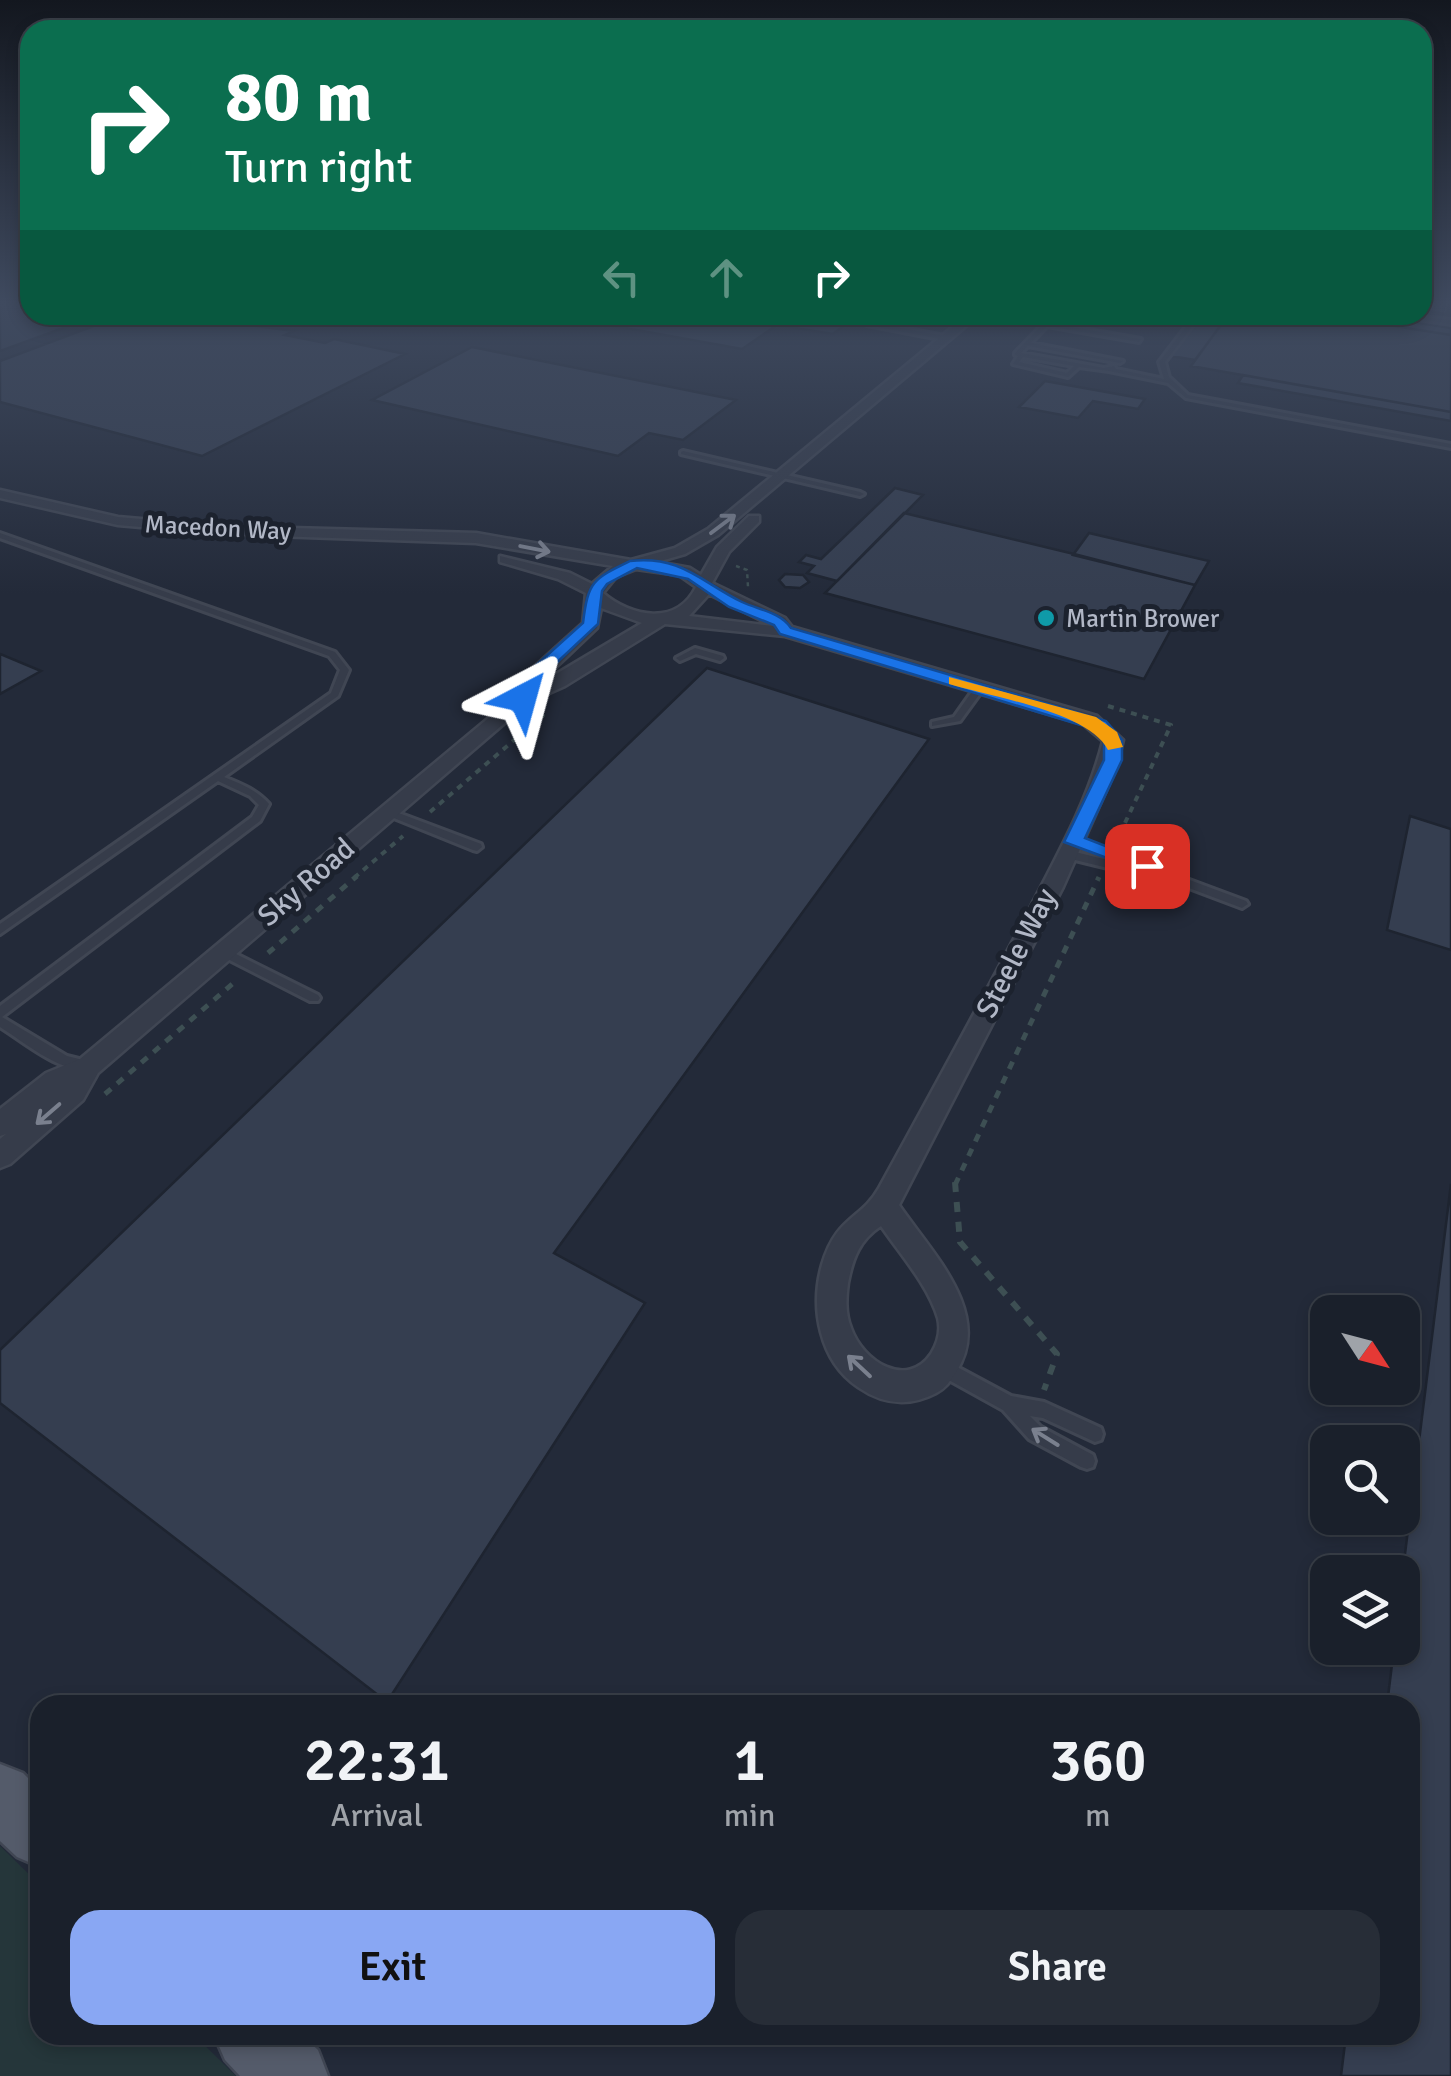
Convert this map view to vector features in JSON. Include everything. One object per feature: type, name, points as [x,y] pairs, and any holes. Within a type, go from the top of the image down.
[{"type":"main road","points":[[0,1796],[30,1824]]},
{"type":"main road","points":[[260,2045],[292,2076]]},
{"type":"street","points":[[594,593],[608,576],[700,541],[784,475],[869,400]]},
{"type":"street","points":[[704,585],[715,560],[800,479],[894,400]]},
{"type":"street","name":"Macedon Way","points":[[0,494],[82,515],[155,525],[476,538],[684,571],[704,585]]},
{"type":"street","name":"Macedon Way","points":[[438,539],[564,576],[594,593],[619,614],[661,620]]},
{"type":"street","name":"Sky Road","points":[[0,1125],[55,1080],[89,1066],[523,698],[550,688],[607,646],[690,608],[704,585]]},
{"type":"street","name":"Steele Way","points":[[704,585],[734,604],[780,622],[786,631]]},
{"type":"street","name":"Sky Road","points":[[523,698],[528,680],[591,624],[594,593]]},
{"type":"street","name":"Steele Way","points":[[661,620],[714,622],[760,632],[786,631],[1090,720],[1111,736],[1113,760],[1071,848],[884,1206],[847,1238],[832,1281],[830,1315],[837,1341],[857,1369],[884,1385],[908,1388],[928,1381],[944,1368]]},
{"type":"street","name":"Sky Road","points":[[0,1156],[74,1092],[89,1066]]},
{"type":"street","points":[[884,1206],[954,1318],[954,1342],[944,1368]]},
{"type":"lane","points":[[1207,400],[1451,446]]},
{"type":"lane","points":[[683,452],[860,494]]},
{"type":"lane","points":[[0,534],[332,654],[345,670],[334,694],[0,930]]},
{"type":"lane","points":[[680,658],[695,652],[720,658]]},
{"type":"lane","points":[[934,724],[957,719],[979,688]]},
{"type":"lane","points":[[0,1013],[256,818],[264,804],[254,794],[216,777]]},
{"type":"lane","points":[[388,812],[477,847]]},
{"type":"lane","points":[[1071,848],[1242,904]]},
{"type":"lane","points":[[224,952],[314,998]]},
{"type":"lane","points":[[0,1022],[63,1060],[89,1066]]},
{"type":"lane","points":[[944,1368],[1009,1404],[1035,1434],[1088,1461]]},
{"type":"lane","points":[[1009,1404],[1037,1408],[1096,1434]]},
{"type":"path","points":[[715,560],[747,570],[751,591],[734,604]]},
{"type":"path","points":[[104,1095],[556,703]]},
{"type":"path","points":[[1037,1408],[1057,1354],[960,1242],[955,1182],[1171,725],[1097,703]]},
{"type":"shaded area","points":[[0,1846],[30,1875],[30,2045],[204,2045],[236,2076],[0,2076]]},
{"type":"building","points":[[0,400],[314,400],[202,456]]},
{"type":"building","points":[[372,400],[736,400],[683,440],[649,433],[618,456]]},
{"type":"building","points":[[1026,400],[1144,400],[1138,409],[1093,401],[1078,418],[1019,407]]},
{"type":"building","points":[[1333,400],[1383,400],[1451,412],[1451,421]]},
{"type":"building","points":[[1382,400],[1451,400],[1451,412]]},
{"type":"building","points":[[895,488],[923,495],[837,581],[807,573],[814,566],[799,562],[806,555],[821,559]]},
{"type":"building","name":"Martin Brower","points":[[904,513],[1195,585],[1144,679],[825,593]]},
{"type":"building","points":[[1089,533],[1209,561],[1195,585],[1073,555]]},
{"type":"building","points":[[785,574],[803,575],[809,582],[800,588],[785,587],[779,580]]},
{"type":"building","points":[[0,654],[41,671],[0,694]]},
{"type":"building","points":[[707,668],[929,739],[554,1253],[645,1303],[392,1695],[378,1695],[0,1403],[0,1350]]},
{"type":"building","points":[[1410,816],[1451,829],[1451,950],[1387,930]]},
{"type":"building","points":[[1451,1184],[1451,2076],[1341,2076],[1345,2045],[1420,2045],[1420,1695],[1388,1695],[1392,1665],[1420,1665],[1420,1555],[1405,1555],[1407,1535],[1420,1535],[1420,1433]]},
{"type":"slow traffic","points":[[955,681],[1090,720],[1111,736],[1114,747]]},
{"type":"place","name":"Martin Brower","points":[[1046,618]]},
{"type":"route","points":[[523,698],[528,680],[591,624],[594,591],[602,580],[635,564],[673,568],[693,576],[734,604],[780,622],[786,631],[1100,725],[1113,740],[1113,760],[1074,842],[1147,866]]}]
